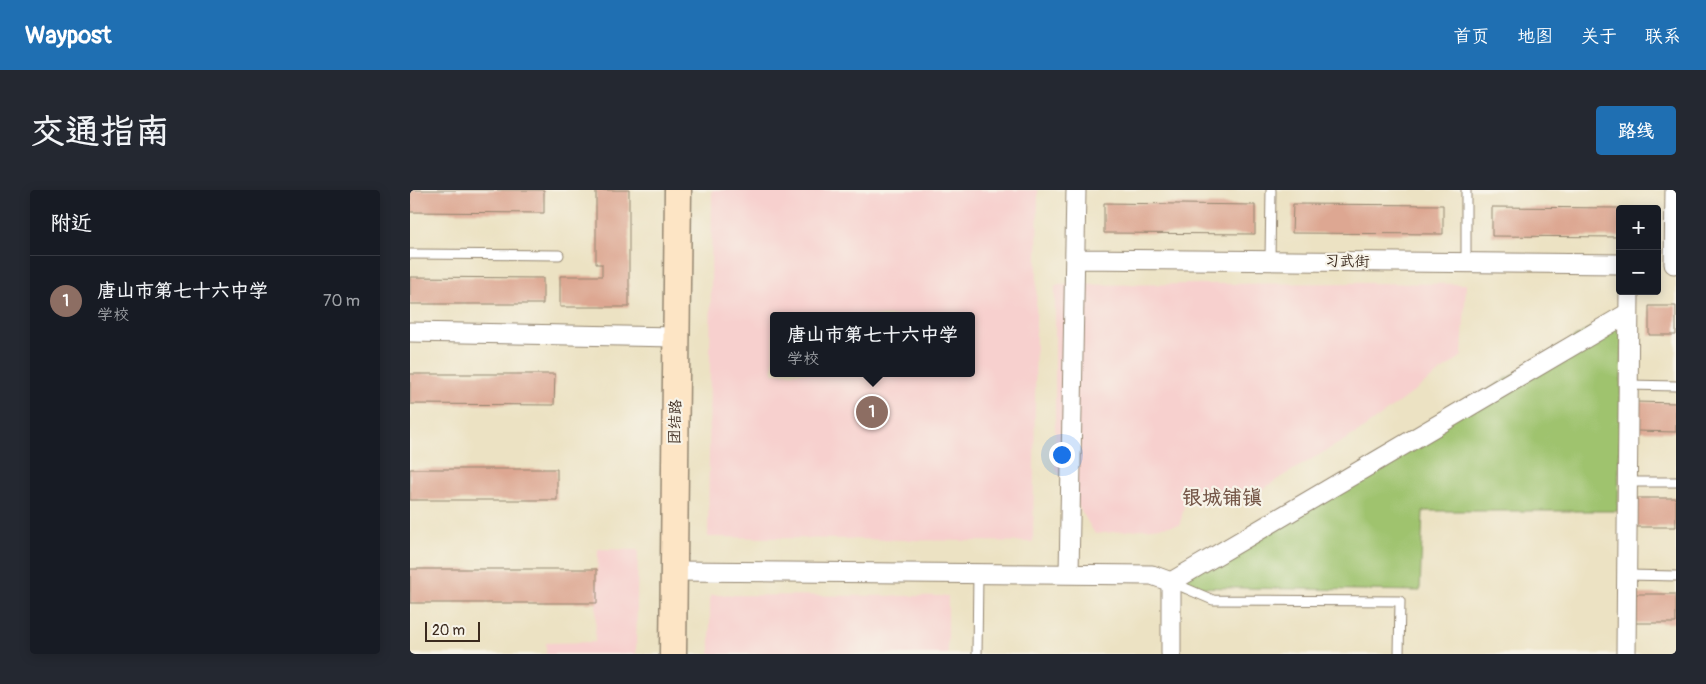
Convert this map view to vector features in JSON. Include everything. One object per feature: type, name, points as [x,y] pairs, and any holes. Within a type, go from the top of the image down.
[{"type":"street","name":"团结路","points":[[673,654],[678,190]]},
{"type":"street","points":[[1069,574],[1076,190]]},
{"type":"street","points":[[1669,264],[1675,190]]},
{"type":"street","name":"习武街","points":[[1075,259],[1616,264]]},
{"type":"street","points":[[1626,654],[1629,295]]},
{"type":"street","points":[[1171,582],[1628,313]]},
{"type":"street","points":[[410,332],[676,336]]},
{"type":"street","points":[[674,570],[1152,574],[1171,582]]},
{"type":"street","points":[[1171,582],[1171,654]]},
{"type":"lane","points":[[1270,260],[1271,190]]},
{"type":"lane","points":[[1466,190],[1466,262]]},
{"type":"lane","points":[[410,254],[559,255]]},
{"type":"lane","points":[[1628,385],[1676,386]]},
{"type":"lane","points":[[1627,482],[1676,482]]},
{"type":"lane","points":[[977,654],[978,573]]},
{"type":"lane","points":[[1627,575],[1676,576]]},
{"type":"lane","points":[[1171,582],[1213,600],[1400,601],[1400,654]]},
{"type":"shaded area","points":[[712,190],[1038,190],[1033,542],[708,537]]},
{"type":"shaded area","points":[[1466,284],[1462,356],[1357,433],[1262,490],[1187,491],[1180,525],[1095,534],[1055,467],[1055,285]]},
{"type":"shaded area","points":[[598,549],[638,550],[636,654],[546,654],[546,643],[595,642]]},
{"type":"shaded area","points":[[710,595],[948,596],[948,654],[710,654]]},
{"type":"green space","points":[[1623,308],[1618,511],[1423,511],[1420,591],[1184,587],[1183,574]]},
{"type":"building","points":[[410,190],[544,190],[544,213],[410,212]]},
{"type":"building","points":[[596,190],[629,190],[629,307],[560,307],[560,276],[602,276],[602,264],[596,264]]},
{"type":"building","points":[[1104,203],[1255,205],[1255,234],[1104,233]]},
{"type":"building","points":[[1293,204],[1443,205],[1443,234],[1292,233]]},
{"type":"building","points":[[1492,207],[1616,208],[1616,237],[1492,236]]},
{"type":"building","points":[[410,277],[543,278],[543,304],[410,304]]},
{"type":"building","points":[[1649,306],[1676,306],[1676,335],[1649,335]]},
{"type":"building","points":[[410,374],[555,374],[554,405],[410,404]]},
{"type":"building","points":[[1637,402],[1676,403],[1676,432],[1636,431]]},
{"type":"building","points":[[410,469],[557,469],[557,500],[410,500]]},
{"type":"building","points":[[1636,498],[1676,498],[1676,527],[1636,527]]},
{"type":"building","points":[[410,569],[597,569],[597,603],[410,603]]},
{"type":"building","points":[[1635,594],[1676,594],[1676,623],[1635,623]]},
{"type":"place","name":"唐山市第七十六中学","points":[[872,412]]},
{"type":"district","name":"银城铺镇","points":[[1222,497]]}]
